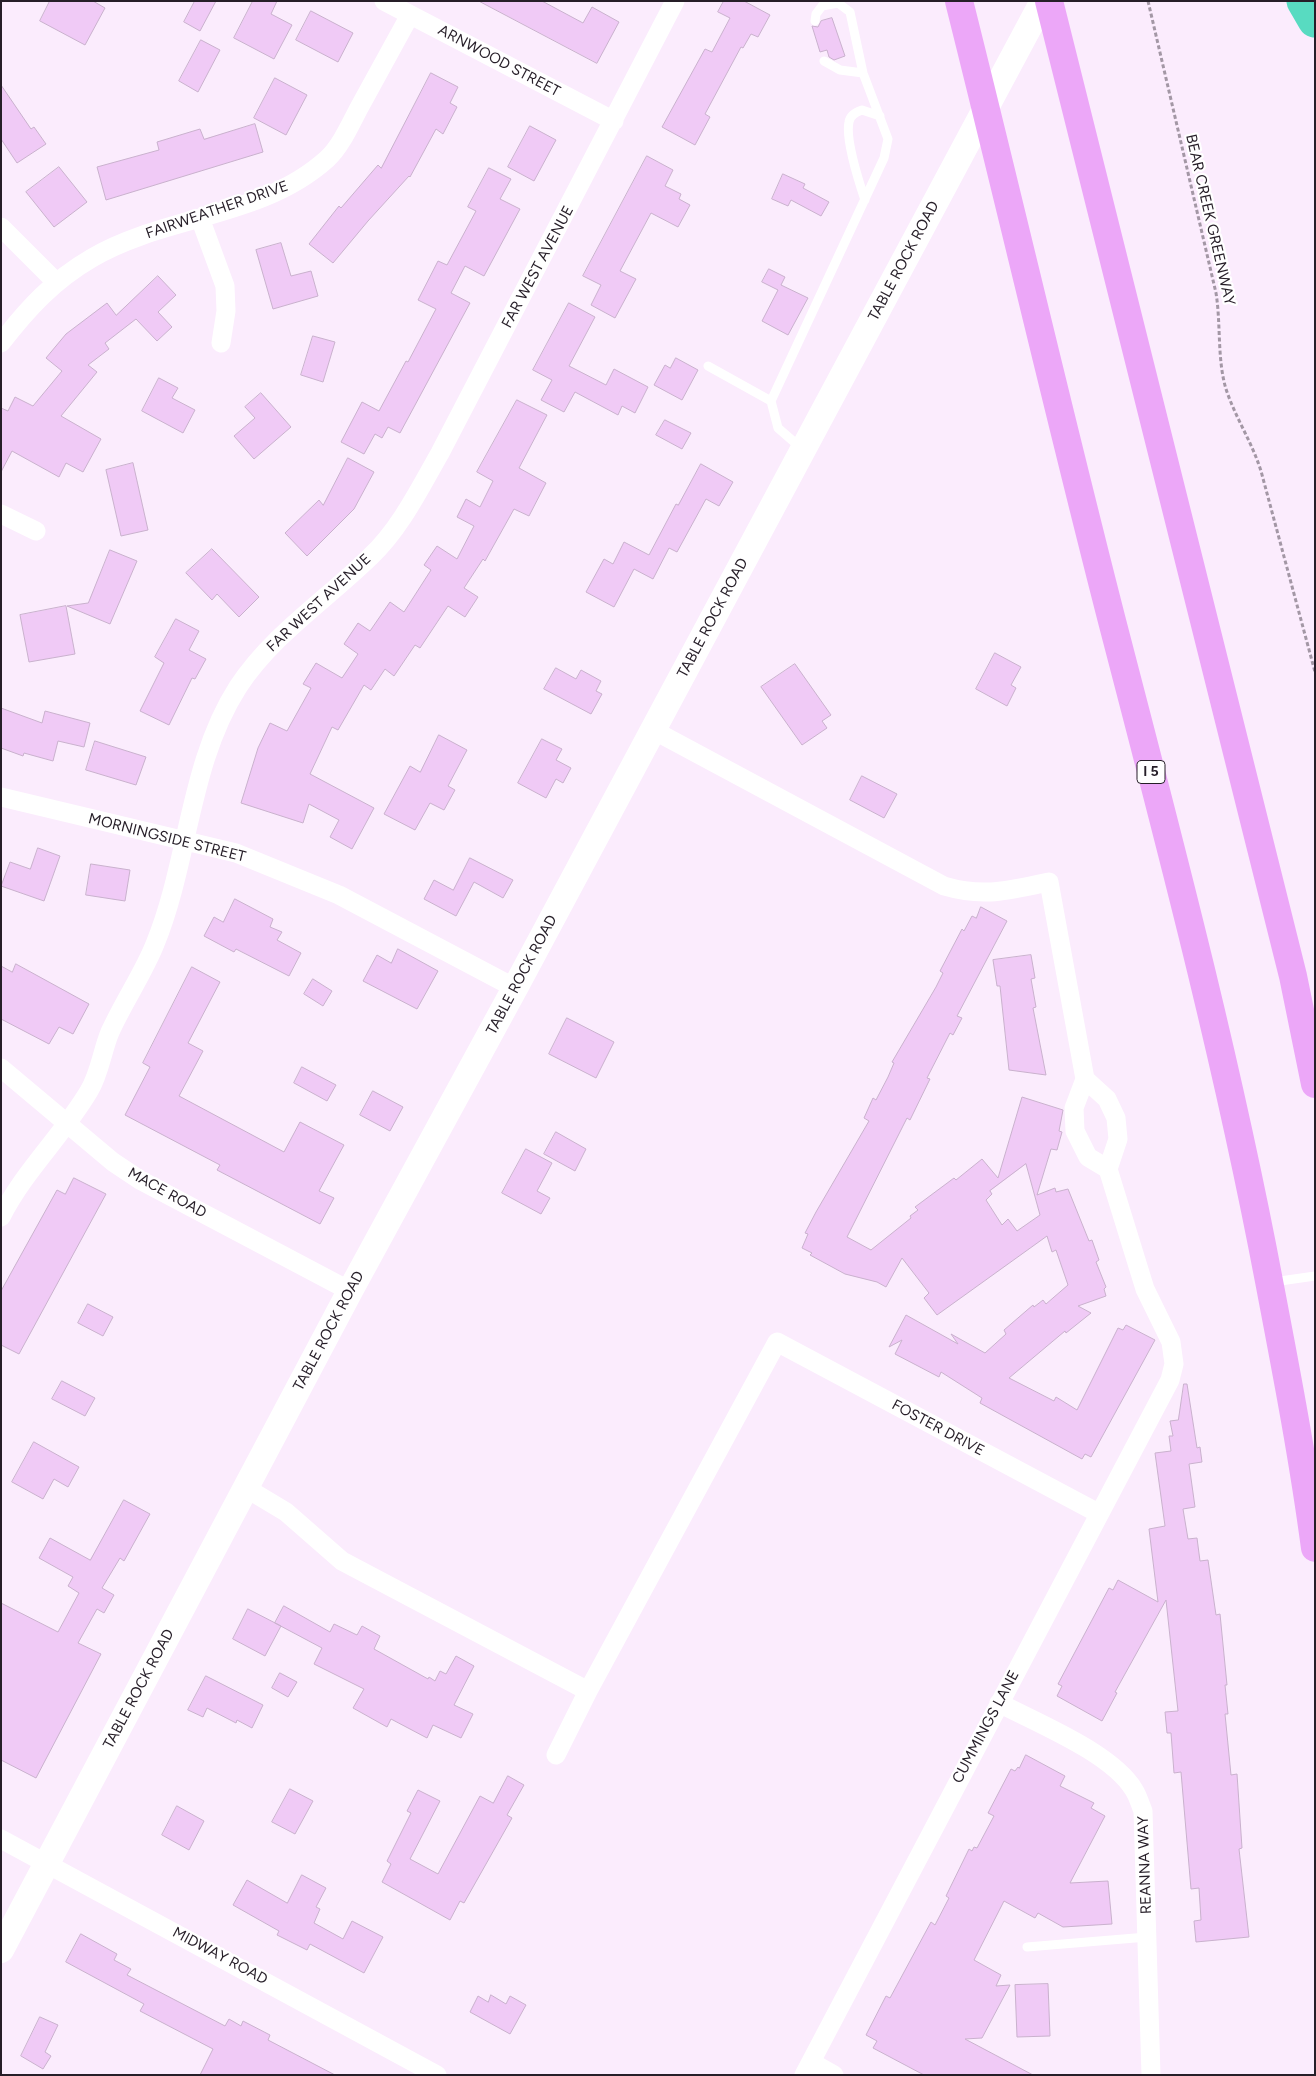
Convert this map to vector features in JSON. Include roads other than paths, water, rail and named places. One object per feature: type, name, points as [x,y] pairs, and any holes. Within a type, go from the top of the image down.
[{"type":"highway","name":"I 5","points":[[959,1],[1110,612],[1212,1011],[1254,1198],[1301,1452],[1315,1548]]},
{"type":"highway","points":[[1049,1],[1293,976],[1315,1084]]},
{"type":"main road","name":"TABLE ROCK ROAD","points":[[1,1950],[350,1291],[516,988],[1043,1]]},
{"type":"street","name":"ARNWOOD STREET","points":[[384,1],[614,121]]},
{"type":"street","name":"FAR WEST AVENUE","points":[[1,1217],[16,1192],[90,1090],[110,1033],[145,970],[160,932],[196,792],[222,716],[239,686],[279,638],[372,556],[407,510],[440,453],[675,1]]},
{"type":"street","name":"FAIRWEATHER DRIVE","points":[[1,343],[21,317],[56,282],[93,257],[134,240],[283,190],[310,173],[329,157],[344,136],[410,15]]},
{"type":"street","points":[[200,218],[225,286],[226,311],[221,343]]},
{"type":"street","points":[[1,227],[56,282]]},
{"type":"street","points":[[1,514],[36,531]]},
{"type":"street","points":[[653,730],[944,886],[969,893],[994,893],[1049,882],[1085,1079],[1074,1108],[1075,1131],[1088,1157],[1108,1169],[1118,1139],[1116,1118],[1107,1099],[1085,1079]]},
{"type":"street","name":"MORNINGSIDE STREET","points":[[1,797],[236,853],[339,895],[516,988]]},
{"type":"street","name":"MACE ROAD","points":[[1,1068],[68,1122],[112,1162],[140,1180],[350,1291]]},
{"type":"street","name":"CUMMINGS LANE","points":[[807,2068],[1170,1380],[1174,1364],[1171,1342],[1145,1289],[1108,1169]]},
{"type":"street","name":"FOSTER DRIVE","points":[[588,1691],[777,1342],[1098,1514]]},
{"type":"street","points":[[246,1488],[286,1512],[342,1561],[588,1691],[556,1755]]},
{"type":"street","name":"REANNA WAY","points":[[999,1703],[1098,1756],[1120,1772],[1134,1790],[1143,1811],[1151,2075]]},
{"type":"street","name":"MIDWAY ROAD","points":[[1,1839],[48,1862],[437,2075]]},
{"type":"street","points":[[807,2068],[834,2075]]},
{"type":"lane","points":[[803,449],[778,428],[771,400],[884,158],[888,139],[862,73],[850,12],[838,3],[822,6],[816,14],[815,21]]},
{"type":"lane","points":[[824,61],[840,70],[862,73]]},
{"type":"lane","points":[[865,200],[854,167],[848,122],[854,113],[862,110],[880,116]]},
{"type":"lane","points":[[708,366],[771,400]]},
{"type":"lane","points":[[1270,1283],[1315,1276]]},
{"type":"lane","points":[[1027,1947],[1147,1938]]},
{"type":"waterway","points":[[1304,1],[1315,20]]}]
